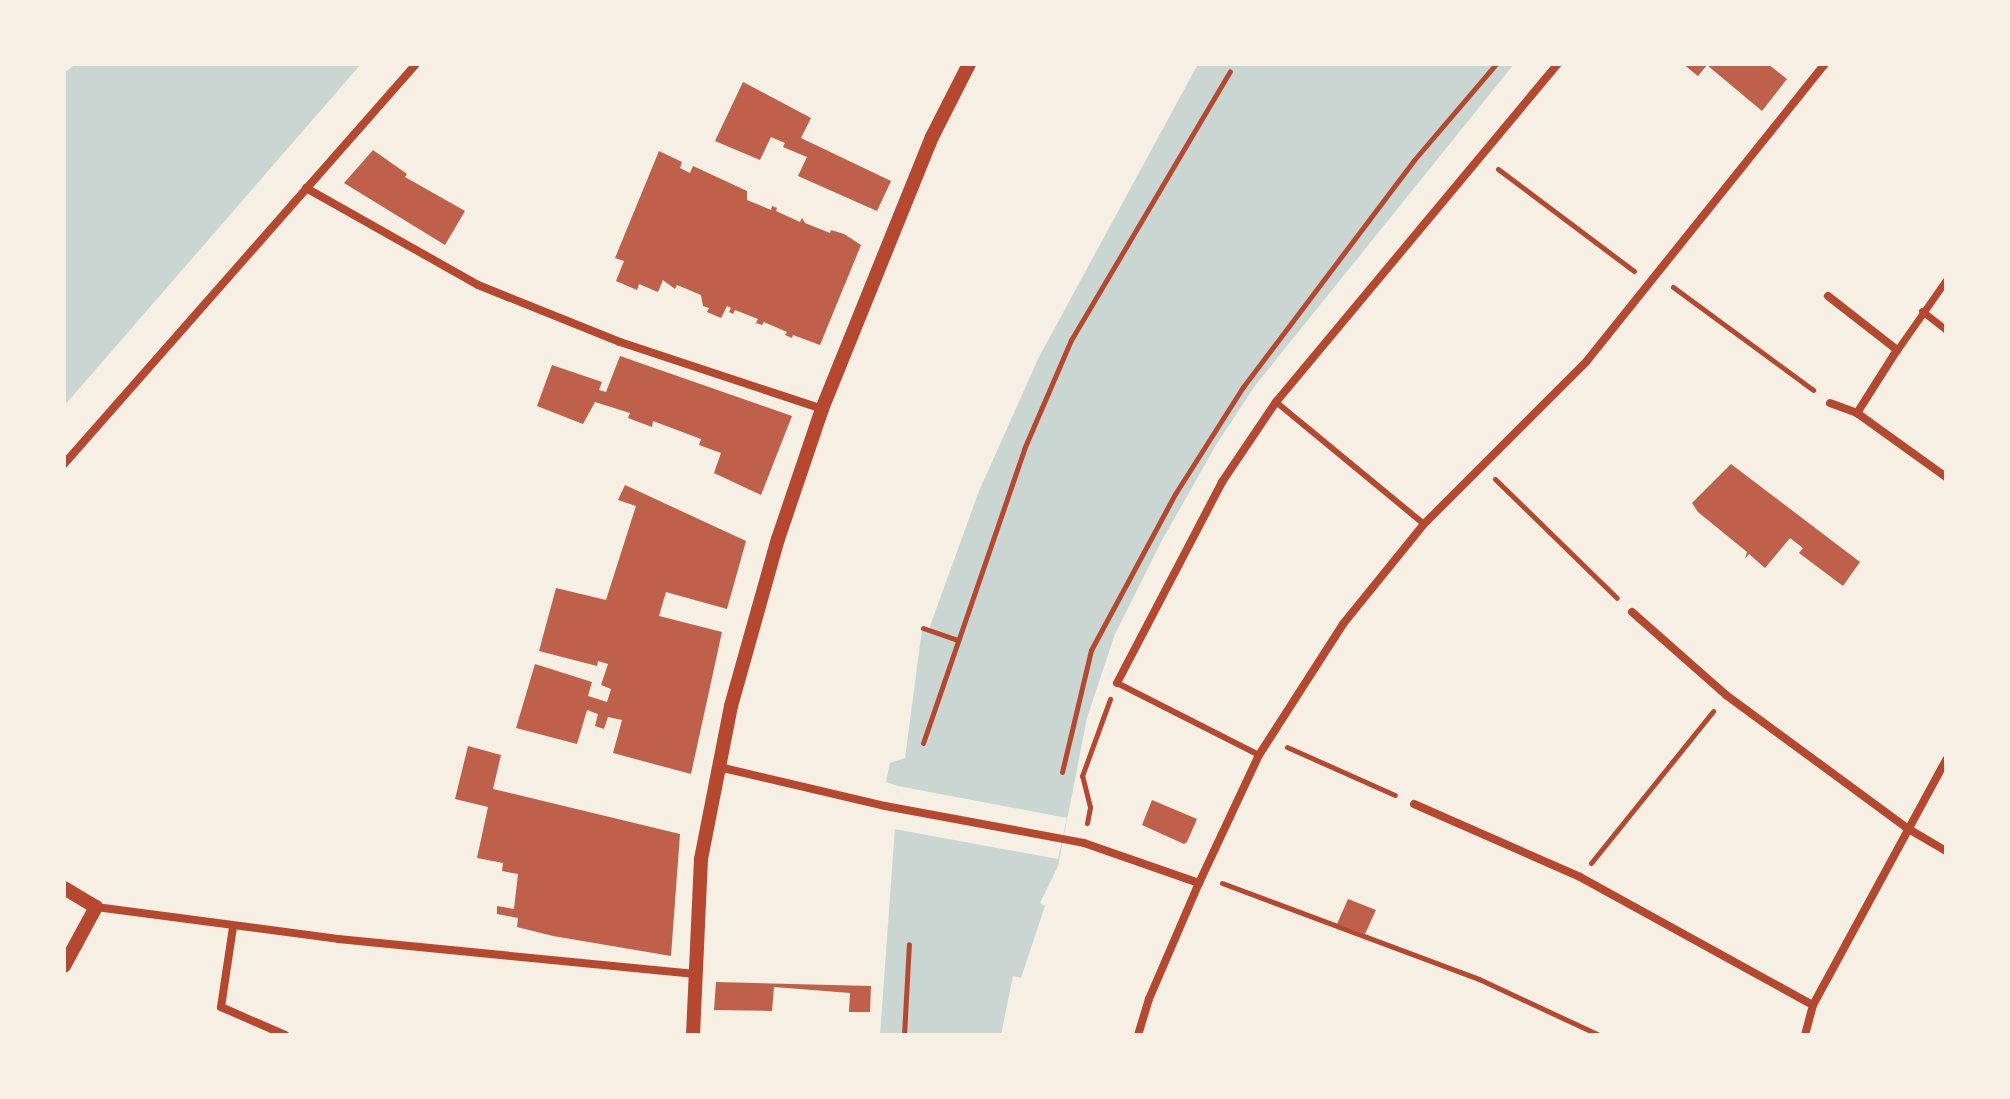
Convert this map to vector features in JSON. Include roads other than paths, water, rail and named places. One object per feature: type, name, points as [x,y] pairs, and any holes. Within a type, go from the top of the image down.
[{"type":"street","points":[[64,464],[416,64]]},
{"type":"street","points":[[693,1035],[701,859],[731,706],[778,539],[822,409],[932,137],[969,64]]},
{"type":"street","points":[[1117,683],[1222,482],[1276,402],[1558,64]]},
{"type":"street","points":[[1138,1035],[1149,999],[1259,755],[1343,624],[1424,524],[1586,362],[1825,64]]},
{"type":"street","points":[[306,188],[478,285],[620,342],[822,409]]},
{"type":"street","points":[[1857,413],[1922,311],[1946,280]]},
{"type":"street","points":[[1828,296],[1897,350]]},
{"type":"street","points":[[1922,311],[1946,330]]},
{"type":"street","points":[[1830,403],[1857,413],[1946,477]]},
{"type":"street","points":[[1632,612],[1726,695],[1907,828],[1946,851]]},
{"type":"street","points":[[1805,1035],[1813,1005],[1946,760]]},
{"type":"street","points":[[719,767],[885,806],[1084,843],[1201,879]]},
{"type":"street","points":[[1414,804],[1580,877],[1813,1005]]},
{"type":"street","points":[[64,888],[96,907],[233,927],[695,974]]},
{"type":"street","points":[[64,966],[96,907]]},
{"type":"street","points":[[233,927],[221,1007],[285,1035]]},
{"type":"lane","points":[[1276,402],[1424,524]]},
{"type":"lane","points":[[1117,683],[1259,755]]}]
